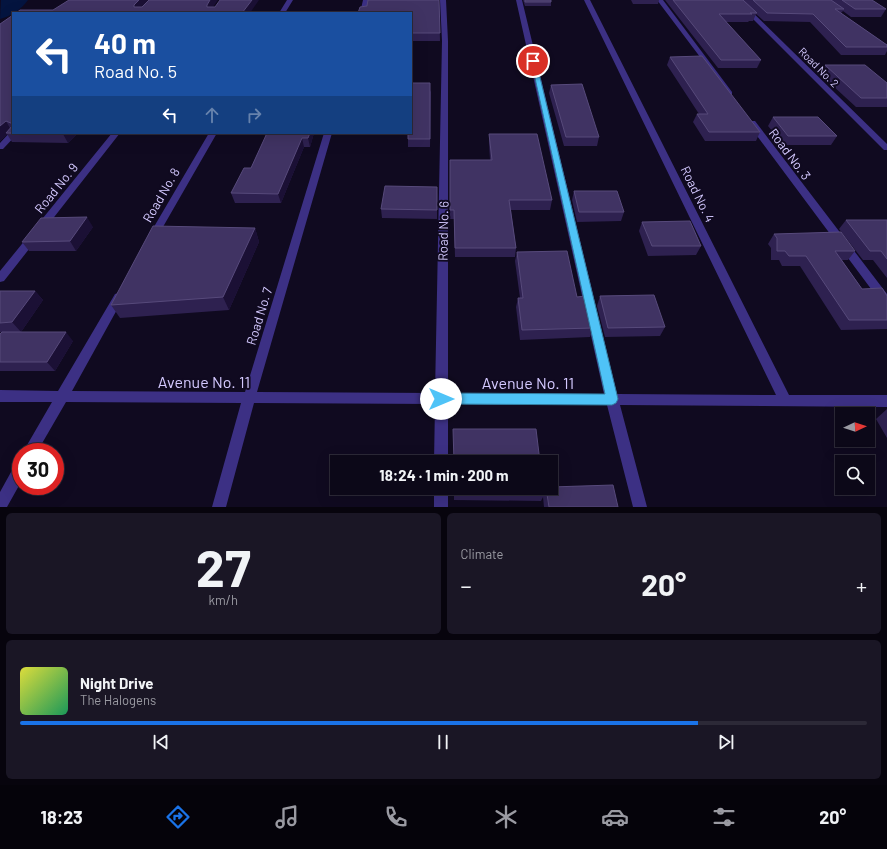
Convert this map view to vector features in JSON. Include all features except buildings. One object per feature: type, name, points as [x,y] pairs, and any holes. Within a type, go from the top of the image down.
[{"type":"street","points":[[283,12],[290,0]]},
{"type":"street","points":[[362,12],[366,0]]},
{"type":"street","name":"Road No. 6","points":[[441,455],[445,41],[443,0]]},
{"type":"street","points":[[519,0],[612,399],[640,507]]},
{"type":"street","name":"Road No. 4","points":[[588,0],[785,400]]},
{"type":"street","points":[[660,0],[736,101]]},
{"type":"street","name":"Road No. 2","points":[[737,0],[887,148]]},
{"type":"street","name":"Road No. 3","points":[[745,113],[887,302]]},
{"type":"street","points":[[0,147],[13,134]]},
{"type":"street","name":"Road No. 9","points":[[0,278],[115,134]]},
{"type":"street","name":"Road No. 8","points":[[147,248],[212,134]]},
{"type":"street","name":"Road No. 7","points":[[219,507],[249,398],[328,134]]},
{"type":"street","points":[[35,443],[124,288]]},
{"type":"street","name":"Avenue No. 11","points":[[0,396],[887,401]]},
{"type":"street","points":[[0,506],[12,484]]},
{"type":"street","points":[[441,495],[441,507]]},
{"type":"waterway","points":[[0,12],[16,0]]},
{"type":"route","points":[[441,399],[612,399],[533,61]]}]
